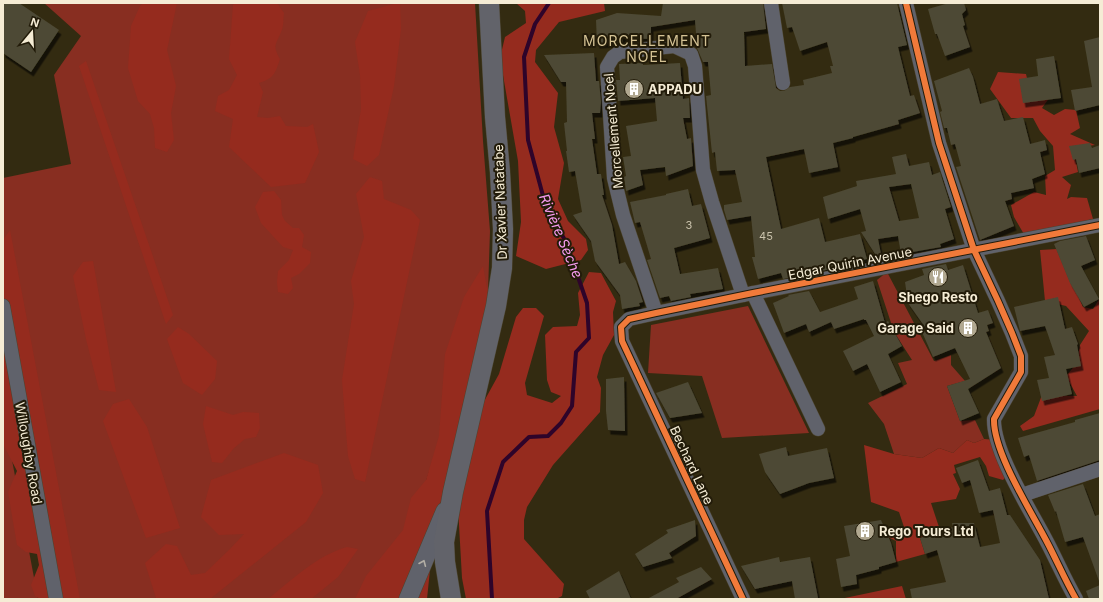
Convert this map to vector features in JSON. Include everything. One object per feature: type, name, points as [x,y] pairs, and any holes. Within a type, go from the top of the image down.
[{"type":"main road","name":"Dr Xavier Natatabe","points":[[451,599],[445,562],[444,542],[453,492],[496,306],[502,268],[503,229],[489,3]]},
{"type":"street","points":[[771,3],[783,83]]},
{"type":"street","points":[[906,3],[938,143],[974,250],[998,301],[1021,356],[1020,372],[994,419],[998,445],[1076,599]]},
{"type":"street","name":"Morcellement Noel","points":[[656,313],[623,215],[614,178],[606,67],[613,57],[620,52],[674,46],[691,54],[695,66],[703,170],[712,202],[748,294]]},
{"type":"street","name":"Edgar Quirin Avenue","points":[[622,341],[621,327],[629,319],[748,294],[1100,225]]},
{"type":"street","points":[[748,294],[818,429]]},
{"type":"street","name":"Willoughby Road","points":[[3,306],[56,599]]},
{"type":"street","name":"Bechard Lane","points":[[622,341],[743,599]]},
{"type":"street","points":[[1022,495],[1100,469]]},
{"type":"street","points":[[408,599],[453,492]]},
{"type":"shaded area","points":[[44,3],[475,3],[490,231],[488,293],[387,599],[67,599],[3,247],[3,178],[71,164],[54,75],[81,36]]},
{"type":"shaded area","points":[[143,3],[177,3],[167,50],[176,86],[171,113],[174,140],[167,152],[155,148],[154,128],[150,114],[138,101],[128,68],[131,26],[140,6]]},
{"type":"shaded area","points":[[235,3],[277,3],[284,13],[283,28],[275,48],[280,59],[273,75],[259,83],[263,92],[257,117],[268,118],[280,116],[286,126],[307,127],[313,124],[319,152],[305,183],[271,187],[229,147],[233,119],[215,111],[218,96],[229,90],[237,75],[229,59],[233,5]]},
{"type":"shaded area","points":[[400,3],[401,29],[394,86],[379,155],[367,166],[353,159],[361,109],[360,75],[355,42],[368,11]]},
{"type":"shaded area","points":[[516,3],[604,3],[605,11],[559,22],[536,50],[535,62],[558,93],[554,127],[564,163],[558,199],[568,221],[586,239],[588,250],[581,260],[546,269],[516,256],[521,222],[518,161],[500,58],[505,37],[526,23],[525,11]]},
{"type":"shaded area","points":[[86,61],[173,315],[166,324],[79,66]]},
{"type":"shaded area","points":[[998,72],[1026,74],[1031,95],[1050,97],[1042,108],[1054,115],[1065,109],[1076,110],[1080,128],[1070,134],[1095,145],[1073,148],[1078,172],[1062,177],[1071,185],[1067,199],[1071,197],[1087,198],[1093,219],[1025,236],[1014,217],[1011,205],[1034,192],[1046,195],[1045,176],[1055,170],[1053,146],[1040,131],[1033,118],[1011,118],[990,89]]},
{"type":"shaded area","points":[[370,177],[382,181],[384,199],[411,210],[420,220],[365,482],[355,479],[348,456],[342,380],[354,304],[351,281],[364,237],[356,194]]},
{"type":"shaded area","points":[[274,191],[281,200],[282,215],[285,221],[293,228],[299,228],[304,235],[302,247],[311,252],[310,263],[299,274],[291,278],[293,288],[288,294],[278,292],[278,271],[289,260],[293,250],[283,247],[261,223],[255,207],[263,192]]},
{"type":"shaded area","points":[[10,230],[80,599],[40,599],[35,596],[31,585],[39,565],[37,554],[26,552],[17,545],[8,492],[17,471],[3,444],[3,240]]},
{"type":"shaded area","points":[[1057,249],[1083,307],[1093,309],[1100,298],[1100,409],[1023,431],[1020,426],[1034,416],[1042,395],[1077,396],[1066,376],[1077,363],[1080,345],[1089,331],[1066,306],[1045,301],[1040,250]]},
{"type":"shaded area","points":[[93,261],[116,392],[99,390],[86,339],[73,276],[83,262]]},
{"type":"shaded area","points":[[483,266],[490,305],[434,531],[427,599],[355,599],[366,576],[403,530],[411,498],[426,480],[439,436],[445,354],[464,297]]},
{"type":"shaded area","points":[[589,272],[601,273],[616,301],[613,312],[614,335],[603,355],[597,377],[601,388],[600,412],[553,465],[527,507],[524,520],[524,539],[564,584],[562,596],[556,599],[466,599],[462,578],[458,507],[482,405],[499,374],[516,317],[523,308],[536,308],[544,316],[525,383],[527,395],[552,403],[561,396],[551,392],[547,380],[545,335],[553,327],[577,326],[580,315],[578,293]]},
{"type":"shaded area","points":[[887,272],[934,361],[951,355],[951,365],[965,381],[947,386],[960,421],[975,420],[984,439],[974,443],[967,440],[953,453],[939,448],[922,458],[894,454],[884,424],[868,403],[907,384],[898,363],[912,360],[894,332],[877,280]]},
{"type":"shaded area","points":[[748,306],[809,433],[722,438],[702,376],[648,373],[651,325]]},
{"type":"shaded area","points":[[178,327],[189,334],[217,361],[215,379],[202,395],[183,383],[167,339]]},
{"type":"shaded area","points":[[129,399],[147,427],[180,528],[146,538],[103,421],[113,404]]},
{"type":"shaded area","points":[[206,406],[233,415],[243,412],[259,413],[260,428],[256,437],[245,439],[234,448],[222,463],[212,462],[203,424]]},
{"type":"shaded area","points":[[3,412],[38,599],[3,599]]},
{"type":"shaded area","points":[[984,439],[997,440],[1013,469],[1003,480],[989,476],[986,466],[980,457],[954,465],[956,473],[953,474],[960,489],[956,499],[931,503],[940,530],[920,538],[925,554],[896,562],[896,541],[888,537],[906,533],[899,512],[871,502],[864,445],[894,454],[922,458],[939,448],[953,453],[967,440],[974,443]]},
{"type":"shaded area","points":[[284,453],[318,465],[323,493],[306,522],[210,599],[156,598],[145,563],[166,544],[177,546],[191,575],[205,573],[244,534],[219,535],[201,517],[211,480]]},
{"type":"shaded area","points":[[347,547],[358,549],[338,577],[311,599],[268,599],[315,562]]},
{"type":"shaded area","points":[[902,586],[906,599],[840,599]]},
{"type":"building","points":[[3,3],[19,3],[59,30],[31,72],[3,53]]},
{"type":"building","points":[[663,3],[763,3],[766,29],[744,32],[745,66],[772,64],[776,88],[780,91],[784,91],[790,87],[804,85],[803,80],[832,73],[830,66],[833,66],[827,42],[800,51],[792,27],[787,28],[782,3],[897,3],[907,45],[898,47],[910,96],[914,95],[920,113],[898,120],[899,124],[833,143],[838,167],[809,173],[804,149],[766,157],[781,229],[819,218],[825,242],[860,234],[867,259],[831,267],[831,269],[783,279],[781,273],[758,279],[752,257],[755,257],[751,216],[727,220],[724,210],[724,205],[742,202],[735,170],[717,171],[715,152],[712,153],[706,96],[711,95],[708,62],[703,62],[697,48],[695,20],[651,27],[651,39],[622,38],[623,42],[597,44],[596,20],[617,13],[661,16]]},
{"type":"building","points":[[949,3],[964,3],[966,10],[962,14],[965,25],[963,26],[970,47],[945,56],[937,34],[935,34],[928,9]]},
{"type":"building","points":[[1100,37],[1100,105],[1075,111],[1071,90],[1092,87],[1084,41]]},
{"type":"building","points":[[594,53],[596,81],[599,81],[601,102],[600,113],[592,113],[595,139],[592,139],[597,174],[601,174],[604,195],[602,195],[612,225],[619,264],[625,262],[636,281],[643,302],[639,303],[640,306],[622,309],[620,295],[595,261],[591,241],[573,215],[582,212],[575,171],[569,172],[566,151],[564,123],[567,122],[566,82],[561,82],[544,55]]},
{"type":"building","points":[[1054,56],[1061,98],[1023,103],[1019,79],[1038,76],[1036,59]]},
{"type":"building","points":[[643,63],[643,65],[680,63],[683,99],[689,98],[690,118],[683,118],[687,139],[691,138],[693,166],[666,176],[665,167],[640,170],[643,185],[626,191],[624,177],[626,176],[623,157],[631,156],[626,126],[657,121],[655,98],[618,101],[616,80],[620,80],[619,64]]},
{"type":"building","points":[[969,68],[980,104],[997,99],[1004,121],[1023,117],[1030,144],[1045,140],[1047,150],[1040,152],[1045,174],[1032,179],[1034,188],[1011,193],[1012,199],[1005,201],[1014,226],[980,240],[956,167],[961,166],[955,144],[951,145],[947,128],[944,128],[940,112],[942,111],[934,81]]},
{"type":"building","points":[[1090,143],[1092,148],[1100,145],[1100,168],[1079,173],[1076,159],[1073,160],[1069,146]]},
{"type":"building","points":[[906,154],[909,166],[929,162],[932,175],[940,172],[951,207],[945,209],[954,239],[940,244],[941,247],[901,254],[898,236],[878,239],[882,259],[879,260],[861,232],[866,231],[860,209],[828,219],[823,197],[857,186],[856,181],[896,174],[892,157]],"holes":[[[911,184],[919,218],[899,221],[889,187]]]},
{"type":"building","points":[[688,189],[692,206],[701,204],[710,238],[674,248],[680,274],[718,268],[723,289],[690,294],[691,297],[671,301],[669,296],[660,298],[647,260],[651,259],[640,222],[635,223],[630,202]]},
{"type":"building","points":[[1086,236],[1095,260],[1081,266],[1099,299],[1084,307],[1070,283],[1054,244],[1060,241]]},
{"type":"building","points":[[946,264],[948,270],[963,265],[978,313],[988,310],[993,323],[987,325],[989,331],[986,332],[1001,368],[968,389],[979,413],[960,421],[947,386],[970,379],[955,348],[933,357],[922,332],[927,330],[908,303],[905,282],[924,275],[922,269]]},
{"type":"building","points":[[873,281],[885,323],[888,321],[902,346],[888,354],[901,382],[880,392],[867,364],[853,371],[843,351],[874,336],[866,320],[864,319],[834,329],[831,322],[809,332],[806,324],[784,333],[773,303],[789,296],[788,295],[809,291],[820,312],[858,299],[854,287]]},
{"type":"building","points":[[1058,297],[1065,329],[1072,327],[1078,344],[1081,366],[1066,369],[1072,394],[1042,401],[1037,380],[1049,378],[1044,357],[1055,355],[1045,326],[1020,331],[1014,307]]},
{"type":"building","points":[[624,377],[625,431],[608,430],[606,411],[606,379]]},
{"type":"building","points":[[688,382],[702,413],[670,418],[656,393]]},
{"type":"building","points":[[1100,413],[1100,460],[1037,481],[1029,455],[1024,457],[1018,438],[1075,422],[1075,420]]},
{"type":"building","points":[[786,447],[788,456],[827,448],[834,478],[809,483],[780,494],[765,472],[759,454]]},
{"type":"building","points":[[978,460],[989,491],[1000,488],[1007,515],[1010,515],[1040,560],[1049,599],[912,599],[910,589],[946,582],[937,550],[925,554],[920,538],[953,527],[952,523],[974,523],[980,547],[1000,543],[993,510],[979,513],[970,480],[962,483],[956,468]]},
{"type":"building","points":[[1083,484],[1095,516],[1100,514],[1100,581],[1083,537],[1065,542],[1056,511],[1055,512],[1048,495]]},
{"type":"building","points":[[695,520],[696,536],[669,553],[672,558],[643,567],[635,554],[668,533],[666,530]]},
{"type":"building","points":[[881,520],[891,543],[896,562],[879,567],[879,569],[856,575],[857,584],[841,587],[836,559],[850,556],[844,526]]},
{"type":"building","points":[[779,557],[780,562],[810,557],[818,598],[795,599],[792,581],[755,589],[741,566]]},
{"type":"building","points":[[701,567],[712,579],[676,599],[647,599],[679,582],[676,578]]},
{"type":"building","points":[[619,571],[631,599],[590,599],[586,591]]},
{"type":"building","points":[[1100,585],[1100,599],[1089,599],[1086,591]]},
{"type":"waterway","name":"Rivière Sèche","points":[[492,599],[487,511],[503,462],[529,437],[548,436],[561,423],[572,406],[576,352],[589,338],[587,303],[566,242],[546,207],[528,140],[524,57],[535,24],[549,3]]},
{"type":"cycle path","points":[[906,3],[939,143],[974,250],[998,301],[1021,356],[1021,372],[994,419],[995,432],[1006,464],[1014,481],[1076,599]]},
{"type":"cycle path","points":[[743,599],[622,341],[621,327],[629,319],[656,313],[1100,225]]},
{"type":"place","name":"APPADU","points":[[634,89]]},
{"type":"place","name":"Shego Resto","points":[[938,277]]},
{"type":"place","name":"Garage Said","points":[[968,328]]},
{"type":"place","name":"Rego Tours Ltd","points":[[865,531]]},
{"type":"district","name":"MORCELLEMENT NOEL","points":[[647,50]]}]
